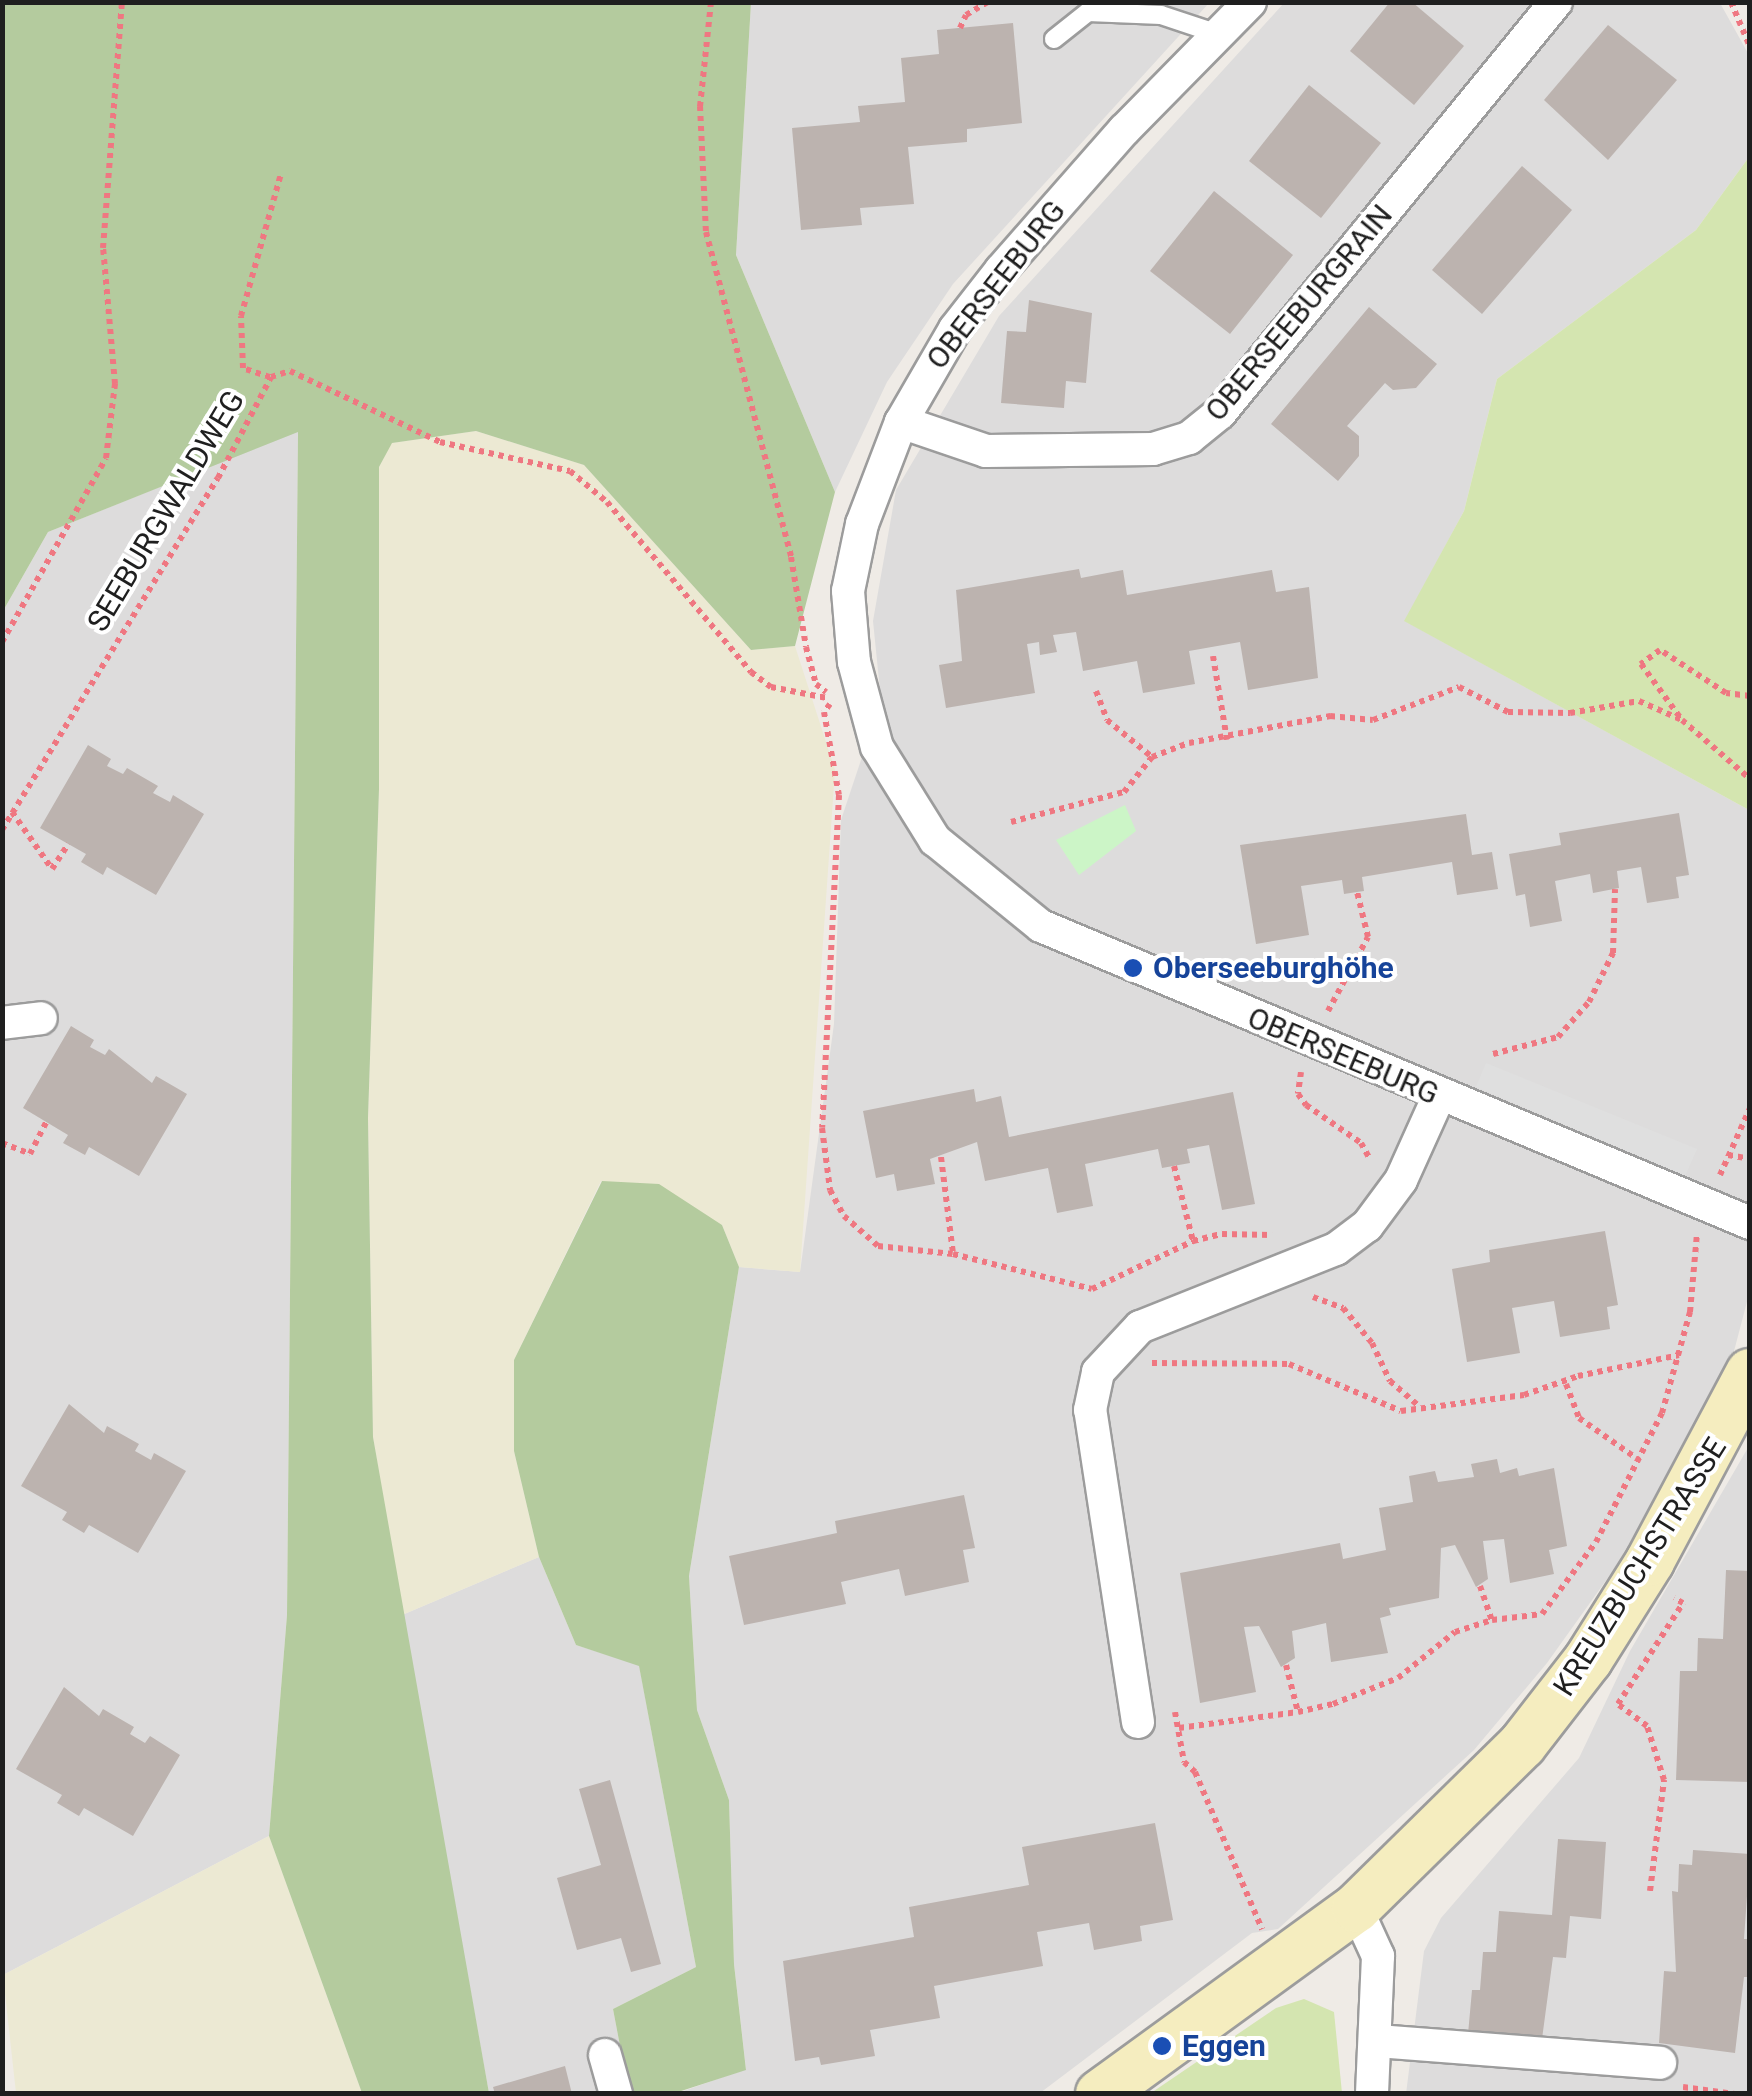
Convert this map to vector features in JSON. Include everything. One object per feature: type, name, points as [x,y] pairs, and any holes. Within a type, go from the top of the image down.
[{"type":"street","name":"OBERSEEBURG","points":[[1250,2],[1124,130],[1001,270],[955,329],[900,422],[862,524],[848,591],[866,718],[905,794],[936,840],[1041,926],[1316,1045],[1750,1224]]},
{"type":"street","name":"OBERSEEBURGRAIN","points":[[900,422],[986,452],[1153,448],[1190,438],[1220,412],[1556,2]]},
{"type":"street","points":[[2,1023],[40,1018]]},
{"type":"street","points":[[1138,1722],[1090,1410],[1098,1372],[1140,1327],[1336,1249],[1367,1226],[1401,1180],[1440,1096]]},
{"type":"street","name":"KREUZBUCHSTRASSE","points":[[1100,2094],[1356,1908],[1468,1803],[1562,1696],[1650,1562],[1750,1372]]},
{"type":"street","points":[[1356,1908],[1378,1956],[1378,2042],[1372,2094]]},
{"type":"street","points":[[1378,2042],[1666,2075]]},
{"type":"street","points":[[605,2055],[616,2094]]},
{"type":"lane","points":[[1054,40],[1088,12],[1161,15],[1221,35]]},
{"type":"path","points":[[2,642],[106,458],[115,384],[103,248],[122,2]]},
{"type":"path","points":[[711,2],[700,106],[706,232],[790,557],[811,666],[816,684],[833,699],[824,712],[839,796],[824,1164],[836,1204],[859,1233],[878,1246],[953,1254],[1092,1288],[1193,1242],[1222,1234],[1282,1236]]},
{"type":"path","points":[[960,28],[966,15],[988,2]]},
{"type":"path","points":[[1731,2],[1750,48]]},
{"type":"path","points":[[271,377],[243,368],[242,316],[281,174]]},
{"type":"path","name":"SEEBURGWALDWEG","points":[[2,830],[56,736],[218,478],[271,377],[290,370],[440,442],[570,471],[607,502],[751,672],[771,687],[833,699]]},
{"type":"path","points":[[1750,696],[1726,693],[1660,650],[1641,664],[1682,720],[1750,780]]},
{"type":"path","points":[[1212,656],[1227,740]]},
{"type":"path","points":[[1010,822],[1124,792],[1152,757],[1189,743],[1227,740],[1330,716],[1372,720],[1460,686],[1508,712],[1570,713],[1639,700],[1682,720]]},
{"type":"path","points":[[1096,691],[1107,720],[1152,757]]},
{"type":"path","points":[[12,812],[52,868],[68,844]]},
{"type":"path","points":[[1493,1054],[1558,1037],[1589,1002],[1613,953],[1615,889]]},
{"type":"path","points":[[1357,892],[1368,937],[1338,984],[1316,1045],[1297,1080],[1298,1094],[1369,1151],[1364,1173]]},
{"type":"path","points":[[1714,1190],[1750,1108]]},
{"type":"path","points":[[2,1144],[30,1154],[46,1122]]},
{"type":"path","points":[[1728,1155],[1750,1159]]},
{"type":"path","points":[[941,1157],[953,1254]]},
{"type":"path","points":[[1174,1166],[1193,1242]]},
{"type":"path","points":[[1264,1935],[1195,1772],[1184,1762],[1180,1728],[1298,1712],[1374,1690],[1419,1664],[1455,1632],[1554,1606],[1640,1460],[1680,1356],[1698,1228]]},
{"type":"path","points":[[1310,1289],[1307,1294],[1343,1308],[1372,1343],[1390,1381],[1419,1406]]},
{"type":"path","points":[[1142,1358],[1288,1364],[1387,1407],[1419,1406],[1566,1384],[1680,1356]]},
{"type":"path","points":[[1566,1384],[1579,1418],[1640,1460]]},
{"type":"path","points":[[1480,1586],[1492,1620]]},
{"type":"path","points":[[1650,1891],[1664,1780],[1647,1726],[1618,1704],[1683,1603],[1671,1596],[1661,1611]]},
{"type":"path","points":[[1286,1665],[1298,1712]]},
{"type":"path","points":[[1666,2075],[1735,2094]]},
{"type":"shaded area","points":[[751,3],[1209,3],[953,284],[887,382],[835,492],[736,255]]},
{"type":"shaded area","points":[[1284,3],[1720,3],[1749,55],[1749,157],[1696,230],[1497,379],[1464,511],[1405,621],[1749,810],[1749,1294],[1733,1355],[1696,1433],[1612,1572],[1547,1663],[1474,1750],[1278,1929],[1252,1933],[1040,2093],[675,2094],[746,2069],[734,1964],[729,1800],[697,1710],[689,1576],[739,1267],[800,1272],[834,1024],[841,820],[881,700],[873,621],[896,490],[999,316]]},
{"type":"shaded area","points":[[298,431],[287,1615],[269,1836],[3,1975],[3,611],[48,532]]},
{"type":"shaded area","points":[[476,431],[584,465],[751,650],[795,646],[835,770],[800,1272],[739,1267],[722,1225],[601,1181],[514,1360],[514,1451],[539,1557],[402,1615],[373,1437],[368,1118],[379,789],[379,467],[391,443]]},
{"type":"shaded area","points":[[1486,1063],[1697,1149],[1685,1176],[1476,1087]]},
{"type":"shaded area","points":[[1749,1446],[1749,2093],[1406,2094],[1424,1951],[1441,1918],[1579,1758],[1630,1651]]},
{"type":"shaded area","points":[[539,1557],[576,1645],[639,1665],[696,1967],[613,2009],[629,2093],[489,2093],[402,1615]]},
{"type":"shaded area","points":[[269,1836],[362,2093],[16,2093],[3,1975]]},
{"type":"green space","points":[[3,2],[751,3],[736,255],[835,492],[795,646],[751,650],[584,465],[476,431],[392,443],[379,467],[379,789],[368,1118],[373,1437],[489,2093],[362,2093],[269,1836],[287,1615],[298,432],[48,532],[3,611]]},
{"type":"green space","points":[[1749,157],[1749,810],[1404,621],[1464,511],[1497,379],[1696,230]]},
{"type":"green space","points":[[1125,805],[1136,831],[1079,875],[1056,840]]},
{"type":"green space","points":[[602,1181],[659,1184],[722,1225],[739,1267],[689,1576],[697,1710],[729,1800],[734,1964],[746,2070],[675,2093],[629,2093],[613,2009],[696,1967],[639,1666],[576,1645],[539,1557],[514,1451],[514,1360]]},
{"type":"green space","points":[[1304,1999],[1334,2012],[1342,2093],[1151,2093],[1276,2008]]},
{"type":"building","points":[[1390,2],[1412,2],[1464,46],[1414,105],[1350,51]]},
{"type":"building","points":[[1013,23],[1022,123],[967,129],[967,142],[908,147],[914,204],[860,208],[862,225],[801,230],[792,128],[860,122],[858,106],[905,102],[901,58],[939,54],[937,30]]},
{"type":"building","points":[[1608,25],[1677,80],[1608,160],[1544,100]]},
{"type":"building","points":[[1309,85],[1381,143],[1321,218],[1249,161]]},
{"type":"building","points":[[1522,166],[1572,210],[1482,314],[1432,270]]},
{"type":"building","points":[[1214,191],[1293,255],[1230,334],[1150,271]]},
{"type":"building","points":[[1029,300],[1092,313],[1086,383],[1066,381],[1064,408],[1001,403],[1007,331],[1026,332]]},
{"type":"building","points":[[1369,307],[1437,364],[1416,388],[1393,390],[1385,383],[1347,426],[1359,436],[1359,456],[1338,481],[1271,424]]},
{"type":"building","points":[[1079,569],[1081,578],[1123,570],[1127,595],[1272,570],[1276,592],[1309,587],[1318,678],[1248,690],[1240,642],[1189,651],[1195,684],[1143,693],[1137,661],[1083,671],[1076,632],[1053,635],[1057,652],[1040,655],[1039,642],[1027,644],[1035,693],[946,708],[939,665],[962,661],[956,590]]},
{"type":"building","points":[[88,745],[111,759],[107,766],[123,774],[127,768],[158,786],[153,793],[170,802],[173,795],[204,814],[156,895],[107,867],[103,875],[81,862],[86,854],[40,828]]},
{"type":"building","points":[[1679,813],[1689,875],[1676,877],[1679,898],[1647,903],[1641,867],[1617,871],[1619,888],[1593,893],[1590,874],[1555,881],[1562,921],[1530,927],[1525,894],[1516,896],[1509,854],[1561,845],[1559,833]]},
{"type":"building","points":[[1466,814],[1472,855],[1492,852],[1498,889],[1457,895],[1452,862],[1362,877],[1364,891],[1344,894],[1342,880],[1301,886],[1309,935],[1256,944],[1240,845]]},
{"type":"building","points":[[71,1026],[94,1040],[90,1047],[105,1055],[109,1049],[152,1083],[156,1076],[187,1094],[139,1176],[89,1147],[85,1155],[63,1143],[68,1135],[23,1108]]},
{"type":"building","points":[[974,1089],[976,1102],[1001,1096],[1009,1137],[1233,1092],[1255,1204],[1222,1210],[1209,1145],[1187,1149],[1190,1163],[1162,1168],[1158,1149],[1085,1164],[1093,1206],[1057,1213],[1048,1168],[985,1181],[977,1142],[930,1159],[935,1184],[897,1191],[894,1174],[876,1178],[863,1111]]},
{"type":"building","points":[[1605,1231],[1618,1305],[1607,1307],[1610,1329],[1560,1337],[1554,1301],[1512,1308],[1520,1353],[1467,1362],[1452,1269],[1490,1262],[1489,1250]]},
{"type":"building","points":[[69,1404],[104,1433],[107,1426],[139,1444],[135,1451],[151,1460],[154,1453],[186,1471],[138,1553],[89,1525],[84,1533],[62,1520],[67,1512],[21,1486]]},
{"type":"building","points":[[1497,1459],[1500,1473],[1517,1468],[1519,1476],[1554,1468],[1567,1546],[1549,1550],[1554,1574],[1510,1583],[1504,1539],[1483,1541],[1488,1579],[1476,1587],[1455,1545],[1441,1548],[1439,1598],[1389,1608],[1391,1615],[1380,1618],[1388,1653],[1331,1662],[1326,1623],[1292,1631],[1295,1658],[1281,1667],[1259,1626],[1244,1627],[1256,1692],[1200,1703],[1180,1573],[1340,1543],[1343,1559],[1386,1550],[1379,1508],[1413,1502],[1409,1476],[1435,1471],[1438,1482],[1474,1477],[1471,1464]]},
{"type":"building","points":[[964,1495],[975,1548],[963,1550],[969,1582],[905,1596],[899,1569],[841,1582],[846,1604],[744,1625],[729,1556],[837,1533],[835,1521]]},
{"type":"building","points":[[1726,1570],[1750,1571],[1750,1782],[1676,1780],[1680,1671],[1697,1671],[1698,1638],[1723,1639]]},
{"type":"building","points":[[64,1687],[99,1716],[103,1709],[134,1727],[130,1734],[145,1743],[150,1736],[180,1755],[133,1836],[84,1808],[79,1816],[57,1803],[62,1795],[16,1769]]},
{"type":"building","points":[[610,1780],[661,1964],[631,1972],[621,1938],[577,1950],[557,1878],[601,1865],[579,1789]]},
{"type":"building","points":[[1155,1823],[1173,1920],[1140,1926],[1142,1941],[1094,1950],[1089,1923],[1037,1932],[1043,1966],[934,1986],[940,2018],[870,2030],[875,2056],[821,2065],[819,2057],[795,2061],[783,1961],[914,1937],[909,1907],[1029,1885],[1022,1847]]},
{"type":"building","points":[[1558,1839],[1606,1842],[1601,1919],[1570,1916],[1566,1958],[1553,1957],[1542,2039],[1468,2034],[1472,1990],[1480,1990],[1483,1952],[1496,1952],[1499,1911],[1552,1915]]},
{"type":"building","points":[[1693,1850],[1750,1854],[1744,1939],[1750,1939],[1750,1977],[1744,1977],[1735,2053],[1659,2043],[1664,1971],[1676,1972],[1672,1891],[1678,1892],[1679,1864],[1692,1865]]},
{"type":"building","points":[[565,2066],[572,2094],[495,2094],[493,2087]]},
{"type":"place","name":"Oberseeburghöhe","points":[[1133,968]]},
{"type":"place","name":"Eggen","points":[[1162,2046]]}]
